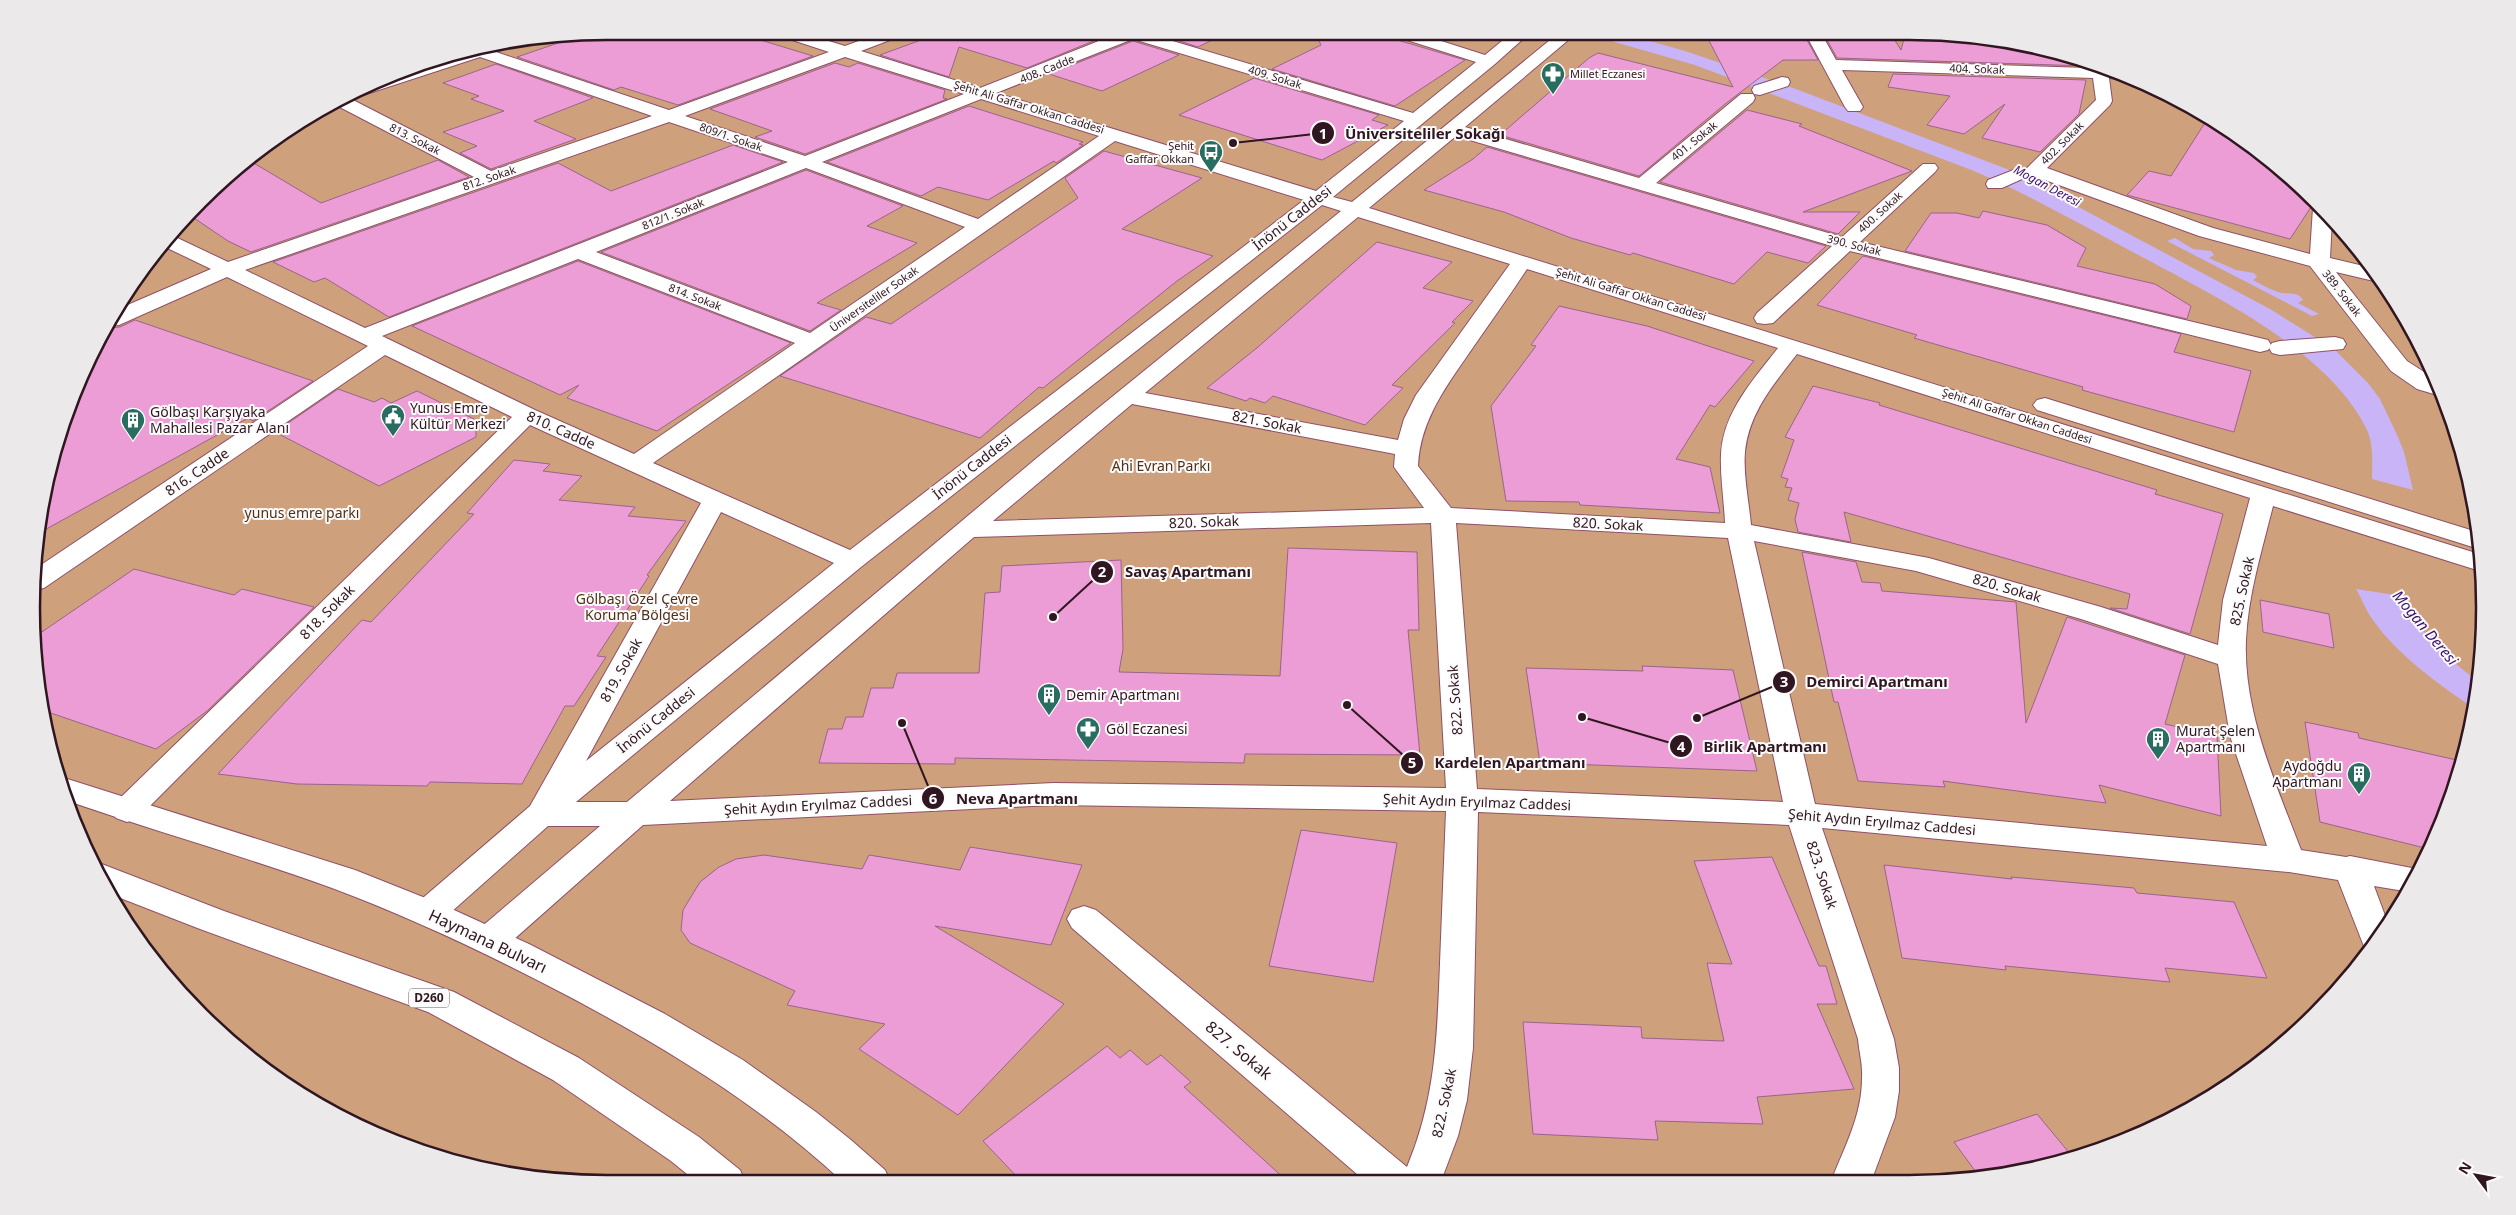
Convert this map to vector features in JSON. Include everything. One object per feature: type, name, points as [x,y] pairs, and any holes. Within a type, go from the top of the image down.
[{"type":"main road","name":"Şehit Ali Gaffar Okkan Caddesi","points":[[809,40],[1792,345],[2263,496],[2474,561]]},
{"type":"main road","name":"Şehit Ali Gaffar Okkan Caddesi","points":[[865,40],[1374,195],[2472,539]]},
{"type":"main road","name":"812. Sokak","points":[[121,316],[228,269],[668,116],[876,40]]},
{"type":"main road","name":"408. Cadde","points":[[981,92],[1010,84],[1119,40]]},
{"type":"main road","name":"409. Sokak","points":[[1159,40],[1416,119]]},
{"type":"main road","points":[[1423,40],[1489,60]]},
{"type":"main road","name":"İnönü Caddesi","points":[[428,912],[540,814],[852,561],[1337,184],[1513,40]]},
{"type":"main road","points":[[491,940],[634,814],[1127,396],[1562,40]]},
{"type":"main road","points":[[1817,40],[1854,107]]},
{"type":"main road","name":"809/1. Sokak","points":[[485,54],[805,162],[980,226]]},
{"type":"main road","name":"404. Sokak","points":[[1831,65],[2087,69]]},
{"type":"main road","name":"402. Sokak","points":[[2099,73],[2104,101],[2035,170],[2214,234],[2319,264]]},
{"type":"main road","name":"401. Sokak","points":[[1642,185],[1753,94],[1782,82]]},
{"type":"main road","name":"812/1. Sokak","points":[[375,340],[578,252],[981,92]]},
{"type":"main road","name":"813. Sokak","points":[[347,104],[490,178]]},
{"type":"main road","name":"390. Sokak","points":[[1452,129],[1845,244],[2270,346],[2335,344]]},
{"type":"main road","name":"Üniversiteliler Sokak","points":[[635,464],[1113,134]]},
{"type":"main road","name":"400. Sokak","points":[[1765,318],[1930,168]]},
{"type":"main road","points":[[1995,184],[2022,173]]},
{"type":"main road","name":"389. Sokak","points":[[2322,219],[2319,264],[2399,366],[2431,386]]},
{"type":"main road","name":"810. Cadde","points":[[173,243],[527,415],[852,561]]},
{"type":"main road","name":"814. Sokak","points":[[578,252],[812,342]]},
{"type":"main road","points":[[1444,515],[1406,467],[1406,449],[1416,419],[1428,395],[1523,262]]},
{"type":"main road","points":[[2319,264],[2367,274]]},
{"type":"main road","name":"816. Cadde","points":[[41,577],[375,340]]},
{"type":"main road","name":"823. Sokak","points":[[1792,345],[1754,394],[1743,414],[1733,453],[1739,531],[1802,814],[1876,1039],[1881,1077],[1878,1106],[1866,1148],[1854,1175]]},
{"type":"main road","name":"821. Sokak","points":[[1127,396],[1406,449]]},
{"type":"main road","name":"818. Sokak","points":[[127,810],[527,415]]},
{"type":"main road","name":"825. Sokak","points":[[2263,496],[2234,621],[2232,659],[2247,737],[2259,779],[2289,860]]},
{"type":"main road","name":"819. Sokak","points":[[540,814],[715,500]]},
{"type":"main road","name":"820. Sokak","points":[[968,530],[1444,515],[1739,531],[1800,540],[1920,564],[2091,613],[2232,659]]},
{"type":"main road","name":"822. Sokak","points":[[1423,1175],[1439,1136],[1448,1100],[1455,1048],[1462,800],[1444,515]]},
{"type":"main road","name":"Haymana Bulvarı","points":[[70,790],[343,879],[428,912],[491,940],[644,1018],[728,1069],[804,1122],[862,1175]]},
{"type":"main road","name":"Şehit Aydın Eryılmaz Caddesi","points":[[540,814],[634,814],[1054,794],[1462,800],[1802,814],[2289,860],[2350,868],[2406,879]]},
{"type":"main road","points":[[2350,868],[2374,931]]},
{"type":"main road","name":"D260","points":[[111,881],[212,920],[336,962],[441,1002],[566,1069],[684,1149],[716,1175]]},
{"type":"main road","name":"827. Sokak","points":[[1084,919],[1387,1175]]},
{"type":"green space","name":"Gölbaşı Özel Çevre Koruma Bölgesi","points":[[570,41],[1946,41],[1983,45],[2055,59],[2126,83],[2192,116],[2224,136],[2254,157],[2310,206],[2359,262],[2380,292],[2400,324],[2433,390],[2457,461],[2465,497],[2475,570],[2476,608],[2475,645],[2465,718],[2457,754],[2433,825],[2400,891],[2359,953],[2310,1009],[2254,1058],[2192,1099],[2126,1132],[2055,1156],[1983,1170],[1946,1174],[1908,1175],[608,1175],[570,1174],[497,1164],[461,1156],[390,1132],[324,1099],[262,1058],[233,1034],[206,1009],[157,953],[116,891],[83,825],[59,754],[51,718],[41,645],[41,570],[45,533],[59,461],[70,425],[83,390],[99,357],[116,324],[157,262],[206,206],[262,157],[292,136],[324,116],[390,83],[461,59],[533,45]]},
{"type":"shaded area","points":[[1608,40],[1646,40],[1685,51],[1785,85],[2007,169],[2270,309],[2334,349],[2368,383],[2380,399],[2398,437],[2404,452],[2413,490],[2372,479],[2372,448],[2369,436],[2349,400],[2324,373],[2295,348],[2228,304],[2033,199],[1974,171],[1695,65]]},
{"type":"shaded area","points":[[2175,238],[2193,249],[2211,251],[2214,255],[2209,258],[2236,270],[2254,273],[2257,277],[2253,280],[2271,289],[2281,293],[2298,295],[2303,300],[2298,303],[2319,314],[2312,316],[2167,241]]},
{"type":"shaded area","points":[[2356,589],[2402,596],[2423,631],[2451,660],[2472,677],[2467,704],[2406,657],[2383,633]]},
{"type":"building","points":[[608,40],[761,40],[813,56],[678,105],[621,87],[614,90],[517,57],[561,42]]},
{"type":"building","points":[[921,40],[1096,40],[1027,68],[959,47],[949,77],[880,55]]},
{"type":"building","points":[[1177,40],[1212,40],[1198,47]]},
{"type":"building","points":[[1318,40],[1397,40],[1465,60],[1395,106],[1272,69],[1321,45]]},
{"type":"building","points":[[1709,40],[1807,40],[1818,60],[1783,60],[1725,104],[1639,176],[1500,135],[1589,58],[1598,53],[1733,87]]},
{"type":"building","points":[[1827,40],[1895,40],[1901,50],[1904,40],[1946,41],[2019,51],[2077,66],[1837,58]]},
{"type":"building","points":[[1133,41],[1179,55],[1102,91],[1049,74]]},
{"type":"building","points":[[835,63],[849,67],[858,63],[945,90],[943,98],[947,99],[805,154],[755,137],[772,131],[710,109]]},
{"type":"building","points":[[496,64],[593,98],[534,121],[576,139],[491,169],[460,153],[477,146],[443,132],[504,111],[471,99],[479,96],[443,83]]},
{"type":"building","points":[[1893,74],[2086,80],[2079,114],[2040,152],[1982,138],[2005,104],[1964,134],[1927,125],[1950,96],[1888,87]]},
{"type":"building","points":[[1254,78],[1379,115],[1372,120],[1388,125],[1322,160],[1179,115]]},
{"type":"building","points":[[969,106],[1083,142],[1079,144],[1083,145],[1056,163],[1054,161],[988,200],[938,187],[921,196],[827,162]]},
{"type":"building","points":[[1747,110],[1802,124],[1799,126],[1912,171],[1803,212],[1860,212],[1838,234],[1660,182]]},
{"type":"building","points":[[2204,124],[2254,157],[2311,207],[2290,239],[2127,195],[2149,171],[2171,176]]},
{"type":"building","points":[[733,145],[783,162],[389,317],[325,278],[314,282],[273,262],[558,163],[611,191]]},
{"type":"building","points":[[1487,147],[1826,246],[1808,263],[1767,252],[1734,284],[1633,253],[1630,255],[1571,238],[1504,212],[1424,190],[1473,159]]},
{"type":"building","points":[[1104,151],[1202,178],[1122,229],[1213,256],[1177,281],[1043,388],[1039,387],[980,438],[780,376],[866,317],[891,324],[1078,198],[1065,178]]},
{"type":"building","points":[[438,160],[469,177],[251,252],[228,241],[195,218],[254,163],[321,203]]},
{"type":"building","points":[[806,170],[903,206],[867,226],[917,243],[817,303],[841,310],[810,331],[601,252]]},
{"type":"building","points":[[1983,211],[2047,225],[2086,248],[2077,266],[2155,284],[2191,306],[2187,319],[1905,251],[1931,213],[1957,213],[1979,218]]},
{"type":"building","points":[[1377,242],[1452,262],[1423,288],[1473,301],[1452,322],[1455,323],[1392,385],[1403,388],[1365,425],[1273,396],[1265,403],[1250,398],[1246,401],[1207,388],[1258,347]]},
{"type":"building","points":[[1863,256],[2181,334],[2174,352],[2251,371],[2234,432],[2082,390],[2083,387],[1914,338],[1917,335],[1817,305]]},
{"type":"building","points":[[578,261],[791,343],[657,431],[567,398],[579,385],[560,395],[412,326]]},
{"type":"building","points":[[1559,306],[1647,326],[1754,361],[1715,407],[1710,405],[1676,459],[1710,467],[1720,513],[1580,505],[1579,502],[1506,501],[1491,406],[1536,346],[1531,345]]},
{"type":"building","name":"Gölbaşı Karşıyaka Mahallesi Pazar Alanı","points":[[135,320],[313,381],[253,421],[248,418],[46,529],[59,461],[70,425],[83,390],[99,357],[114,327],[120,327]]},
{"type":"building","points":[[1813,386],[1880,403],[1879,405],[2157,490],[2155,494],[2223,514],[2190,634],[2110,608],[2127,609],[2130,594],[1844,512],[1851,542],[1798,532],[1795,519],[1799,503],[1788,500],[1792,488],[1785,487],[1788,479],[1781,477],[1794,440],[1785,437]]},
{"type":"building","name":"Yunus Emre Kültür Merkezi","points":[[338,389],[374,402],[382,398],[391,403],[417,391],[476,420],[476,437],[379,486],[275,432]]},
{"type":"building","points":[[514,460],[550,464],[543,471],[582,476],[559,500],[635,507],[628,516],[686,521],[647,575],[649,576],[597,656],[606,657],[574,706],[565,706],[522,784],[430,782],[427,786],[297,784],[218,774],[362,620],[371,622],[474,514],[467,513]]},
{"type":"building","points":[[1288,548],[1417,552],[1419,630],[1408,630],[1420,755],[1245,754],[1244,763],[955,758],[955,764],[819,763],[828,729],[842,729],[846,717],[863,717],[871,688],[893,688],[897,673],[979,673],[985,593],[1000,592],[1002,566],[1121,560],[1123,649],[1119,672],[1280,676]]},
{"type":"building","points":[[1802,552],[1856,562],[1862,582],[1880,583],[1882,591],[2016,602],[2026,723],[2067,617],[2185,655],[2165,724],[2217,736],[2221,816],[2099,785],[2106,803],[1943,781],[1945,787],[1858,781],[1838,702],[1834,702]]},
{"type":"building","points":[[134,569],[234,595],[242,589],[314,607],[207,711],[156,749],[50,713],[41,633]]},
{"type":"building","points":[[2260,600],[2329,614],[2334,648],[2263,632]]},
{"type":"building","points":[[1642,666],[1733,670],[1757,771],[1540,763],[1526,668],[1643,671]]},
{"type":"building","name":"Aydoğdu Apartmanı","points":[[2305,722],[2358,733],[2359,738],[2455,760],[2433,825],[2422,847],[2320,822]]},
{"type":"building","points":[[1301,830],[1397,843],[1373,982],[1269,966]]},
{"type":"building","points":[[970,847],[1082,865],[1051,945],[935,926],[1064,1004],[958,1115],[859,1049],[885,1024],[787,1005],[795,991],[690,943],[681,930],[683,910],[700,882],[719,867],[736,859],[764,855],[862,869],[869,855],[960,870]]},
{"type":"building","points":[[1772,857],[1819,966],[1826,966],[1837,1004],[1817,1004],[1854,1089],[1757,1097],[1763,1124],[1655,1121],[1658,1140],[1533,1134],[1523,1022],[1641,1027],[1642,1038],[1724,1041],[1707,963],[1732,964],[1694,861]]},
{"type":"building","points":[[1884,865],[2012,879],[2011,877],[2134,888],[2137,893],[2234,902],[2267,978],[2165,968],[2170,982],[2005,966],[2006,970],[1902,958]]},
{"type":"building","points":[[1107,1046],[1120,1058],[1130,1050],[1147,1065],[1161,1055],[1191,1082],[1184,1087],[1280,1175],[1015,1175],[983,1141]]},
{"type":"building","points":[[2037,1114],[2068,1152],[2019,1164],[1975,1171],[1954,1142]]},
{"type":"place","name":"Millet Eczanesi","points":[[1553,95]]},
{"type":"place","name":"Üniversiteliler Sokağı","points":[[1233,143]]},
{"type":"place","name":"Şehit Gaffar Okkan","points":[[1211,173]]},
{"type":"place","name":"Yunus Emre Kültür Merkezi","points":[[393,437]]},
{"type":"place","name":"Gölbaşı Karşıyaka Mahallesi Pazar Alanı","points":[[133,441]]},
{"type":"place","name":"Savaş Apartmanı","points":[[1053,617]]},
{"type":"place","name":"Kardelen Apartmanı","points":[[1347,705]]},
{"type":"place","name":"Demir Apartmanı","points":[[1049,716]]},
{"type":"place","name":"Birlik Apartmanı","points":[[1582,717]]},
{"type":"place","name":"Demirci Apartmanı","points":[[1697,718]]},
{"type":"place","name":"Neva Apartmanı","points":[[902,723]]},
{"type":"place","name":"Göl Eczanesi","points":[[1088,750]]},
{"type":"place","name":"Murat Şelen Apartmanı","points":[[2158,760]]},
{"type":"place","name":"Aydoğdu Apartmanı","points":[[2359,795]]},
{"type":"water label","name":"Mogan Deresi","points":[[2047,186]]},
{"type":"water label","name":"Mogan Deresi","points":[[2425,628]]},
{"type":"park label","name":"Ahi Evran Parkı","points":[[1161,466]]},
{"type":"park label","name":"yunus emre parkı","points":[[302,513]]}]
